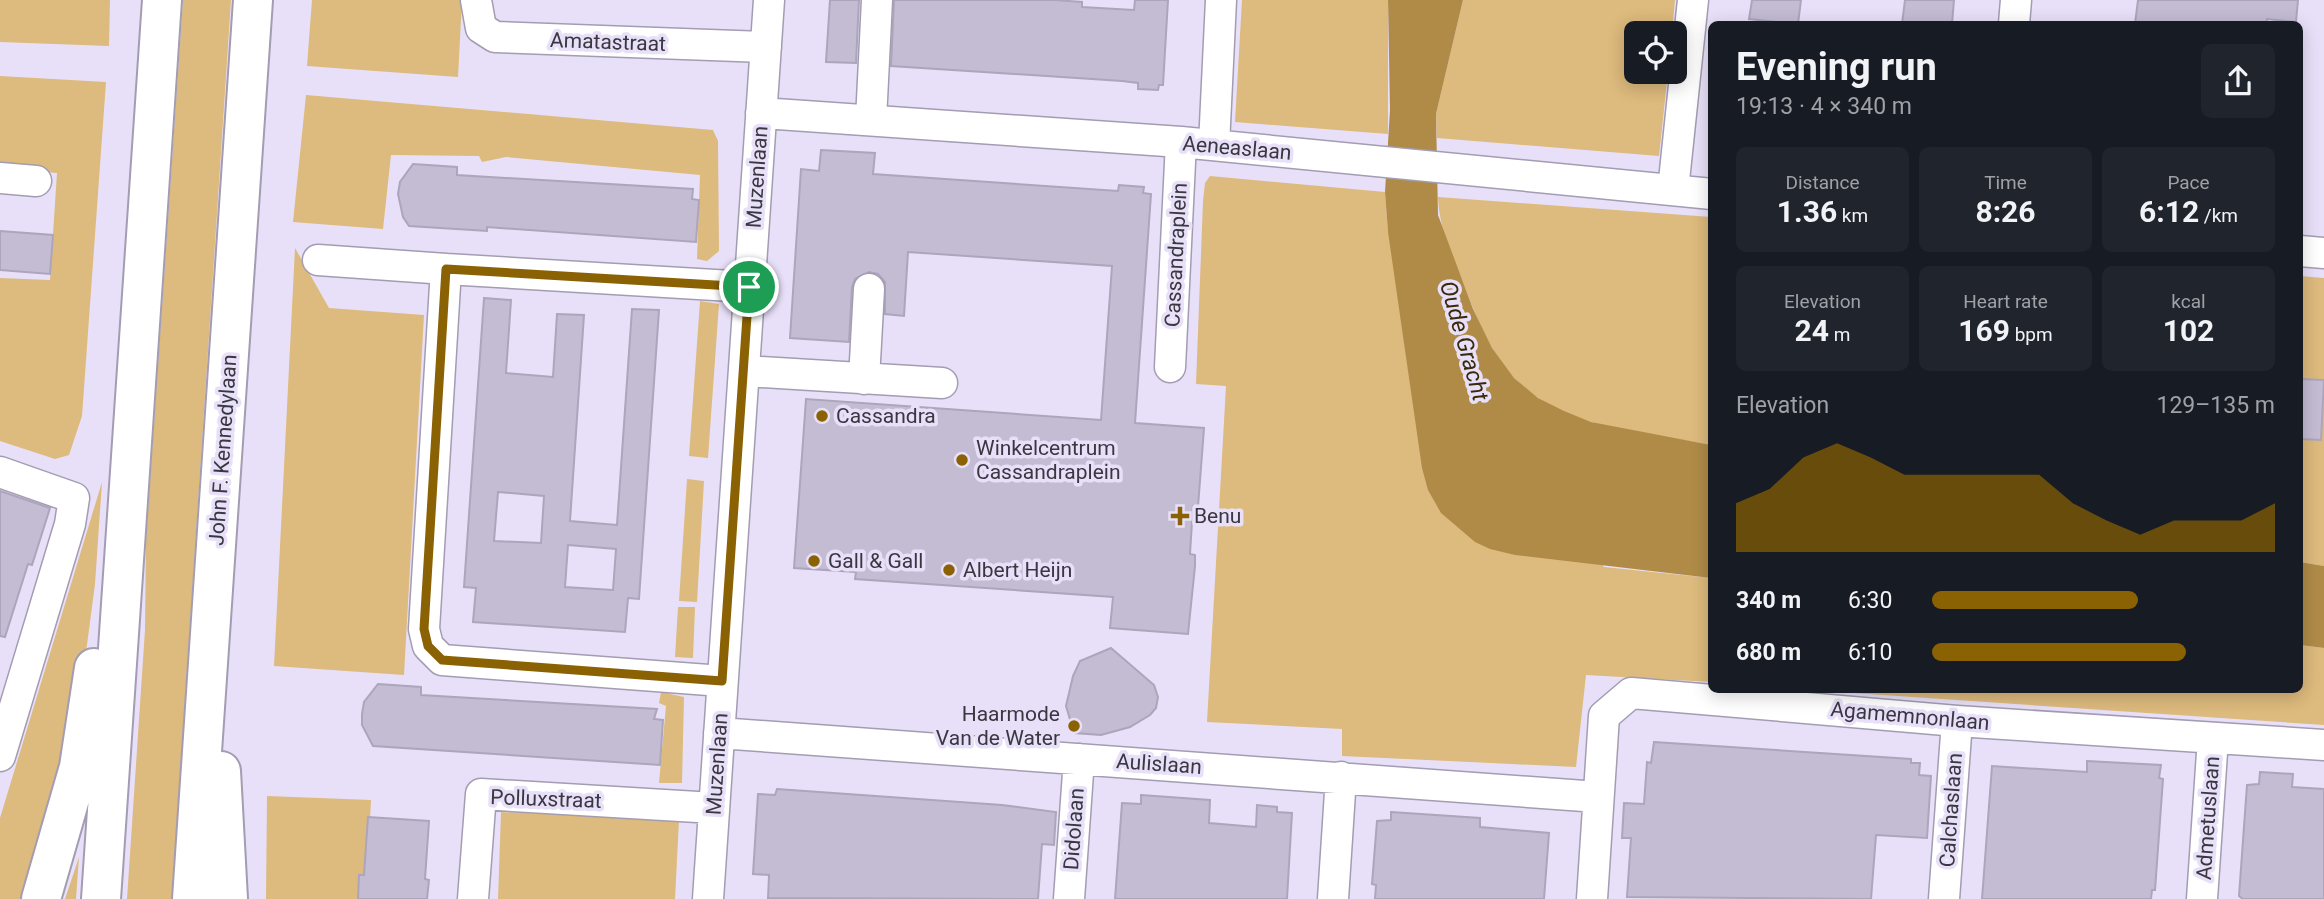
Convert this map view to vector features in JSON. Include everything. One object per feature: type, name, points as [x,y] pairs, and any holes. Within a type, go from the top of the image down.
[{"type":"main road","points":[[101,899],[162,0]]},
{"type":"main road","name":"John F. Kennedylaan","points":[[192,899],[253,0]]},
{"type":"main road","points":[[41,899],[79,767],[91,677],[123,557]]},
{"type":"main road","points":[[212,612],[228,899]]},
{"type":"street","name":"Amatastraat","points":[[475,0],[481,28],[495,37],[766,47]]},
{"type":"street","name":"Muzenlaan","points":[[708,899],[769,0]]},
{"type":"street","points":[[871,120],[877,0]]},
{"type":"street","points":[[1214,145],[1221,0]]},
{"type":"street","points":[[1673,190],[1693,0]]},
{"type":"street","points":[[2014,21],[2016,0]]},
{"type":"street","name":"Aeneaslaan","points":[[761,113],[1181,142],[1708,194]]},
{"type":"street","name":"Cassandraplein","points":[[1170,367],[1181,142]]},
{"type":"street","points":[[0,178],[36,181]]},
{"type":"street","points":[[2303,251],[2324,253]]},
{"type":"street","points":[[318,260],[749,287]]},
{"type":"street","points":[[446,269],[424,629],[428,646],[442,660],[722,681]]},
{"type":"street","points":[[864,379],[869,289]]},
{"type":"street","points":[[744,371],[942,383]]},
{"type":"street","points":[[0,472],[74,498],[70,524],[0,756]]},
{"type":"street","name":"Agamemnonlaan","points":[[1592,899],[1604,716],[1631,693],[1957,721],[2324,745]]},
{"type":"street","name":"Calchaslaan","points":[[1944,899],[1957,721]]},
{"type":"street","name":"Aulislaan","points":[[719,733],[1598,797]]},
{"type":"street","name":"Admetuslaan","points":[[2202,899],[2213,738]]},
{"type":"street","name":"Didolaan","points":[[1069,899],[1079,759]]},
{"type":"street","points":[[1332,899],[1341,777]]},
{"type":"street","name":"Polluxstraat","points":[[473,899],[481,794],[714,808]]},
{"type":"shaded area","points":[[0,0],[110,0],[109,46],[0,42]]},
{"type":"shaded area","points":[[183,0],[231,0],[172,899],[127,899],[145,630],[146,540]]},
{"type":"shaded area","points":[[312,0],[462,0],[458,77],[307,66]]},
{"type":"shaded area","points":[[1242,0],[1388,0],[1388,134],[1235,122]]},
{"type":"shaded area","points":[[1463,0],[1675,0],[1673,21],[1624,21],[1624,84],[1667,84],[1659,156],[1437,138],[1436,114]]},
{"type":"shaded area","points":[[0,76],[106,82],[82,416],[69,455],[55,459],[0,441],[0,278],[50,280],[57,173],[0,168]]},
{"type":"shaded area","points":[[306,95],[713,130],[718,141],[719,251],[707,261],[697,259],[700,175],[506,157],[482,162],[479,156],[391,155],[383,229],[293,222]]},
{"type":"shaded area","points":[[1210,176],[1385,192],[1388,232],[1604,567],[1708,578],[1708,682],[1586,675],[1576,767],[1342,756],[1342,729],[1207,722],[1226,386],[1196,384],[1205,183]]},
{"type":"shaded area","points":[[1438,197],[1708,217],[1708,444],[1633,432],[1580,418],[1555,408],[1513,377],[1491,346],[1474,311],[1447,244]]},
{"type":"shaded area","points":[[295,248],[329,308],[424,315],[404,675],[274,666]]},
{"type":"shaded area","points":[[2303,276],[2324,278],[2324,566],[2303,562]]},
{"type":"shaded area","points":[[700,301],[719,304],[708,458],[689,456]]},
{"type":"shaded area","points":[[687,479],[704,481],[697,602],[679,601]]},
{"type":"shaded area","points":[[102,482],[95,584],[83,675],[33,899],[0,899],[0,818]]},
{"type":"shaded area","points":[[678,607],[695,607],[693,658],[675,657]]},
{"type":"shaded area","points":[[2303,645],[2324,648],[2324,725],[1853,693],[2303,693]]},
{"type":"shaded area","points":[[661,692],[684,697],[682,783],[659,783],[666,706],[659,703]]},
{"type":"shaded area","points":[[267,796],[371,800],[366,899],[266,899]]},
{"type":"shaded area","points":[[501,812],[679,820],[675,899],[498,899]]},
{"type":"shaded area","points":[[79,857],[76,899],[65,899]]},
{"type":"water","name":"Oude Gracht","points":[[1388,0],[1463,0],[1436,114],[1438,215],[1473,309],[1492,348],[1514,378],[1538,398],[1591,422],[1708,444],[1708,578],[1515,555],[1490,549],[1475,542],[1441,513],[1428,490],[1422,468],[1388,232],[1385,192],[1390,110]]},
{"type":"water","points":[[2303,562],[2324,566],[2324,648],[2303,645]]},
{"type":"building","points":[[830,0],[859,0],[856,63],[826,62]]},
{"type":"building","points":[[894,0],[1055,0],[1082,2],[1082,7],[1134,10],[1135,0],[1168,0],[1163,85],[1159,85],[1158,90],[1138,89],[1138,83],[1122,81],[891,66]]},
{"type":"building","points":[[1752,0],[1801,0],[1798,21],[1749,19]]},
{"type":"building","points":[[1905,0],[1954,0],[1952,21],[1902,21]]},
{"type":"building","points":[[2138,0],[2298,0],[2296,21],[2135,21]]},
{"type":"building","points":[[821,150],[875,153],[873,174],[1118,191],[1119,185],[1144,187],[1143,193],[1151,194],[1135,423],[1204,428],[1198,507],[1193,506],[1190,554],[1195,555],[1195,566],[1188,634],[1110,628],[1113,597],[855,579],[856,572],[794,568],[806,399],[1101,420],[1112,266],[908,252],[904,316],[885,314],[885,282],[878,274],[869,272],[855,279],[852,287],[849,342],[790,338],[801,169],[819,171]]},
{"type":"building","points":[[413,164],[457,167],[457,175],[693,189],[692,199],[699,200],[696,242],[487,227],[487,231],[409,226],[403,217],[398,194],[400,182]]},
{"type":"building","points":[[0,231],[53,235],[50,274],[0,270]]},
{"type":"building","points":[[484,298],[511,300],[506,373],[553,377],[557,314],[584,315],[570,521],[617,525],[632,309],[659,310],[639,599],[628,598],[625,632],[473,622],[476,588],[464,587]],"holes":[[[498,492],[544,496],[541,543],[494,541]],[[568,545],[616,549],[613,590],[565,587]]]},
{"type":"building","points":[[2303,379],[2324,380],[2321,440],[2303,439]]},
{"type":"building","points":[[0,491],[50,508],[32,565],[28,564],[5,637],[0,636]]},
{"type":"building","points":[[1111,648],[1154,685],[1158,697],[1156,708],[1150,715],[1130,727],[1101,735],[1074,733],[1066,706],[1073,676],[1080,661]]},
{"type":"building","points":[[378,684],[421,687],[421,695],[657,709],[654,719],[663,720],[660,765],[373,746],[362,725],[362,714],[364,702]]},
{"type":"building","points":[[1654,742],[1911,759],[1911,763],[1920,763],[1919,775],[1931,776],[1927,838],[1876,835],[1871,899],[1627,897],[1631,838],[1622,838],[1624,803],[1644,804],[1647,762],[1651,763]]},
{"type":"building","points":[[2087,761],[2161,765],[2159,778],[2163,779],[2155,890],[2152,890],[2151,899],[1982,899],[1992,766],[2087,772]]},
{"type":"building","points":[[2260,772],[2293,774],[2292,787],[2324,789],[2324,899],[2243,899],[2239,896],[2247,785],[2259,784]]},
{"type":"building","points":[[777,789],[1002,805],[1056,812],[1054,845],[1042,844],[1038,899],[768,898],[769,875],[753,874],[758,794],[775,795]]},
{"type":"building","points":[[1141,795],[1210,800],[1209,823],[1256,827],[1257,805],[1277,807],[1277,812],[1292,813],[1287,899],[1115,899],[1122,803],[1141,804]]},
{"type":"building","points":[[1391,812],[1480,818],[1480,827],[1549,833],[1544,899],[1375,899],[1376,885],[1372,884],[1377,821],[1391,820]]},
{"type":"building","points":[[368,817],[429,821],[425,879],[429,880],[427,899],[358,899],[359,875],[364,875]]},
{"type":"place","name":"Cassandra","points":[[822,416]]},
{"type":"place","name":"Winkelcentrum Cassandraplein","points":[[962,460]]},
{"type":"place","name":"Benu","points":[[1180,516]]},
{"type":"place","name":"Gall & Gall","points":[[814,561]]},
{"type":"place","name":"Albert Heijn","points":[[949,570]]},
{"type":"place","name":"Haarmode Van de Water","points":[[1074,726]]},
{"type":"route","points":[[446,269],[749,287],[722,681],[442,660],[428,646],[424,629],[446,269]]}]
